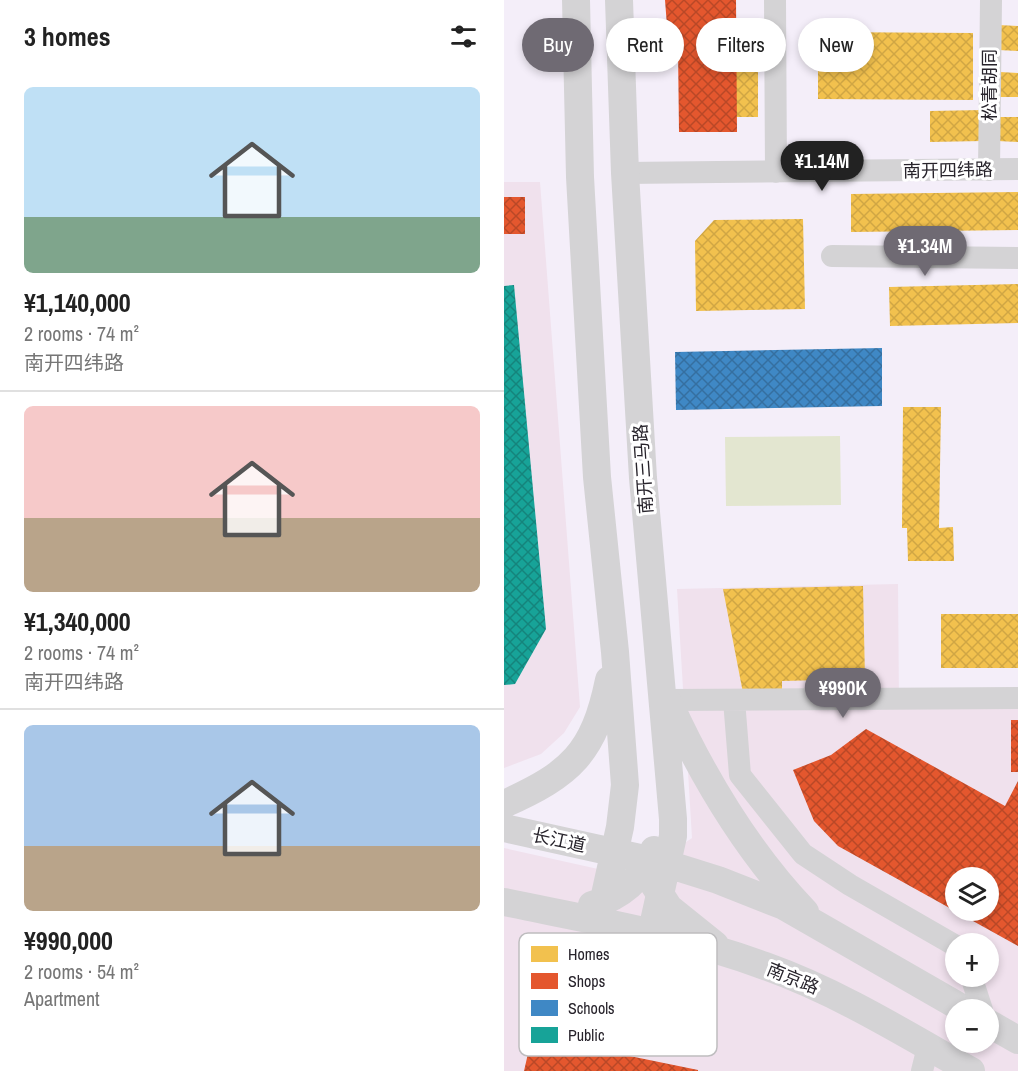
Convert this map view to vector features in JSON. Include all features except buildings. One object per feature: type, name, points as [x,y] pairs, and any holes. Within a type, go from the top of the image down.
[{"type":"main road","points":[[576,0],[580,177],[597,477],[615,652],[624,775],[622,811],[601,911]]},
{"type":"main road","name":"南开三马路","points":[[619,0],[625,173],[643,478],[664,688],[673,827],[652,862],[660,896],[651,933]]},
{"type":"main road","points":[[504,804],[558,774],[586,748],[596,729],[603,706],[615,652]]},
{"type":"main road","points":[[664,688],[697,763],[734,822],[784,890],[819,926]]},
{"type":"main road","points":[[624,775],[652,862]]},
{"type":"main road","name":"长江道","points":[[504,828],[614,852]]},
{"type":"main road","points":[[614,852],[718,880],[784,906],[946,999]]},
{"type":"main road","points":[[504,902],[534,908],[601,911],[652,862]]},
{"type":"main road","points":[[660,896],[698,933]]},
{"type":"main road","name":"南京路","points":[[601,911],[647,933]]},
{"type":"main road","points":[[717,944],[738,957]]},
{"type":"main road","name":"南京路","points":[[717,952],[738,957],[839,997],[925,1059],[971,1071]]},
{"type":"main road","points":[[999,1029],[1018,1040]]},
{"type":"street","points":[[775,0],[776,172]]},
{"type":"street","name":"松青胡同","points":[[989,170],[991,0]]},
{"type":"street","name":"南开四纬路","points":[[625,173],[1018,169]]},
{"type":"street","points":[[832,256],[1018,258]]},
{"type":"street","points":[[664,688],[734,700],[1018,698]]},
{"type":"street","points":[[734,700],[740,775],[803,854],[850,885],[945,940]]},
{"type":"shaded area","points":[[504,182],[540,182],[580,707],[564,733],[541,754],[504,768]]},
{"type":"shaded area","points":[[898,584],[899,705],[1018,708],[1018,1071],[504,1071],[504,848],[634,877],[692,838],[677,589]]},
{"type":"green space","points":[[840,436],[841,505],[726,506],[725,437]]}]
